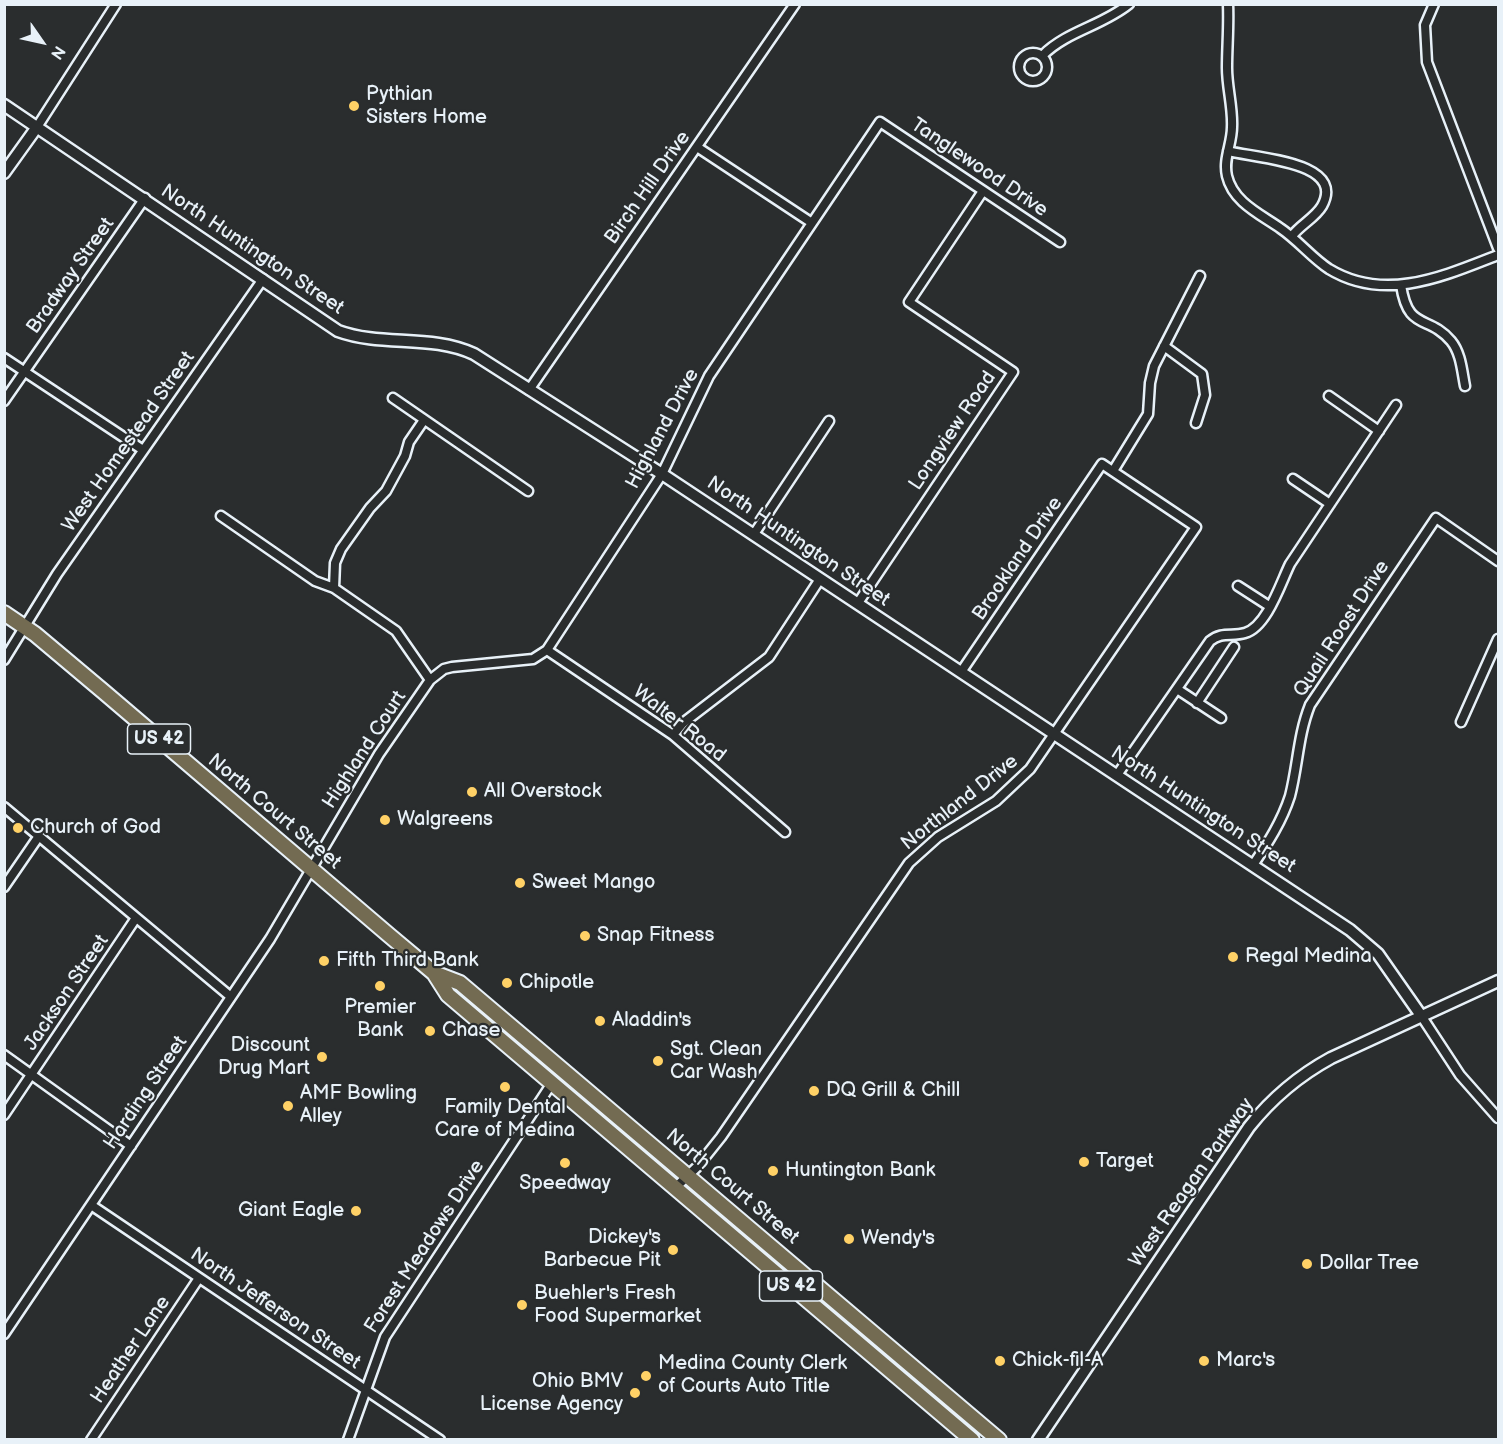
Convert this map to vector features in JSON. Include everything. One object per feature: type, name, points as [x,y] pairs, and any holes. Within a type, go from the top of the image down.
[{"type":"main road","name":"North Court Street","points":[[4,613],[24,627],[434,973],[448,995],[972,1440]]},
{"type":"main road","name":"North Court Street","points":[[434,973],[459,983],[999,1440]]},
{"type":"street","points":[[4,173],[37,127],[116,4]]},
{"type":"street","name":"Birch Hill Drive","points":[[529,390],[795,4]]},
{"type":"street","points":[[1043,55],[1063,39],[1102,22],[1129,4]]},
{"type":"street","points":[[1228,4],[1227,68],[1233,124],[1228,151],[1227,175],[1234,194],[1292,236],[1322,263],[1340,274],[1369,283],[1401,285],[1433,280],[1498,255]]},
{"type":"street","points":[[1434,4],[1425,26],[1426,62],[1498,248]]},
{"type":"street","name":"North Huntington Street","points":[[4,105],[145,198],[338,331],[367,339],[455,345],[474,354],[858,603],[1366,942],[1389,968],[1460,1075],[1498,1118]]},
{"type":"street","name":"Tanglewood Drive","points":[[880,122],[1060,242]]},
{"type":"street","name":"Highland Drive","points":[[547,650],[662,474],[704,385],[880,122]]},
{"type":"street","points":[[697,147],[812,224]]},
{"type":"street","points":[[1228,151],[1308,168],[1319,176],[1325,188],[1323,204],[1292,236]]},
{"type":"street","name":"Longview Road","points":[[858,603],[1012,372],[909,302],[983,191]]},
{"type":"street","name":"Bradway Street","points":[[4,401],[145,198]]},
{"type":"street","points":[[1113,471],[1148,414],[1150,383],[1164,346],[1200,276]]},
{"type":"street","name":"West Homestead Street","points":[[4,660],[41,598],[263,279]]},
{"type":"street","points":[[1401,285],[1404,303],[1409,313],[1453,343],[1465,386]]},
{"type":"street","points":[[1164,346],[1202,374],[1205,395],[1196,423]]},
{"type":"street","points":[[4,358],[143,450]]},
{"type":"street","points":[[1329,396],[1379,431]]},
{"type":"street","points":[[393,398],[528,491]]},
{"type":"street","points":[[1117,775],[1210,641],[1223,634],[1241,634],[1252,631],[1283,584],[1290,564],[1396,405]]},
{"type":"street","points":[[334,588],[335,563],[341,549],[370,508],[386,491],[405,456],[409,442],[424,420]]},
{"type":"street","points":[[753,534],[829,421]]},
{"type":"street","name":"Brookland Drive","points":[[961,672],[1102,464],[1113,471]]},
{"type":"street","name":"Northland Drive","points":[[675,1188],[721,1137],[903,871],[938,837],[1012,787],[1030,769],[1056,735],[1196,527],[1113,471]]},
{"type":"street","points":[[1293,479],[1330,504]]},
{"type":"street","points":[[221,516],[315,581],[334,588],[396,631],[430,680],[452,667],[532,659],[547,650]]},
{"type":"street","name":"Quail Roost Drive","points":[[1253,866],[1274,833],[1290,796],[1299,739],[1310,705],[1436,518],[1498,561]]},
{"type":"street","points":[[673,735],[683,723],[769,657],[820,579]]},
{"type":"street","points":[[1238,586],[1269,606]]},
{"type":"street","points":[[1461,722],[1498,639]]},
{"type":"street","points":[[1197,703],[1234,647]]},
{"type":"street","name":"Walter Road","points":[[547,650],[673,735],[786,832]]},
{"type":"street","name":"Highland Court","points":[[312,870],[379,754],[430,680]]},
{"type":"street","points":[[1177,689],[1221,718]]},
{"type":"street","points":[[4,807],[231,997]]},
{"type":"street","points":[[4,887],[39,836]]},
{"type":"street","name":"Harding Street","points":[[4,1334],[231,997],[312,870]]},
{"type":"street","name":"Jackson Street","points":[[4,1115],[136,918]]},
{"type":"street","name":"West Reagan Parkway","points":[[1038,1440],[1261,1112],[1283,1090],[1311,1069],[1498,981]]},
{"type":"street","points":[[4,1056],[131,1146]]},
{"type":"street","name":"Forest Meadows Drive","points":[[348,1440],[381,1346],[401,1309],[552,1083]]},
{"type":"street","name":"North Jefferson Street","points":[[91,1205],[440,1440]]},
{"type":"street","name":"Heather Lane","points":[[91,1440],[199,1278]]},
{"type":"place","name":"Pythian Sisters Home","points":[[354,106]]},
{"type":"place","name":"All Overstock","points":[[472,792]]},
{"type":"place","name":"Walgreens","points":[[385,820]]},
{"type":"place","name":"Church of God","points":[[18,828]]},
{"type":"place","name":"Sweet Mango","points":[[520,883]]},
{"type":"place","name":"Snap Fitness","points":[[585,936]]},
{"type":"place","name":"Regal Medina","points":[[1233,957]]},
{"type":"place","name":"Fifth Third Bank","points":[[324,961]]},
{"type":"place","name":"Chipotle","points":[[507,983]]},
{"type":"place","name":"Premier Bank","points":[[380,986]]},
{"type":"place","name":"Aladdin's","points":[[600,1021]]},
{"type":"place","name":"Chase","points":[[430,1031]]},
{"type":"place","name":"Discount Drug Mart","points":[[322,1057]]},
{"type":"place","name":"Sgt. Clean Car Wash","points":[[658,1061]]},
{"type":"place","name":"Family Dental Care of Medina","points":[[505,1087]]},
{"type":"place","name":"DQ Grill & Chill","points":[[814,1091]]},
{"type":"place","name":"AMF Bowling Alley","points":[[288,1106]]},
{"type":"place","name":"Target","points":[[1084,1162]]},
{"type":"place","name":"Speedway","points":[[565,1163]]},
{"type":"place","name":"Huntington Bank","points":[[773,1171]]},
{"type":"place","name":"Giant Eagle","points":[[356,1211]]},
{"type":"place","name":"Wendy's","points":[[849,1239]]},
{"type":"place","name":"Dickey's Barbecue Pit","points":[[673,1250]]},
{"type":"place","name":"Dollar Tree","points":[[1307,1264]]},
{"type":"place","name":"Buehler's Fresh Food Supermarket","points":[[522,1305]]},
{"type":"place","name":"Chick-fil-A","points":[[1000,1361]]},
{"type":"place","name":"Marc's","points":[[1204,1361]]},
{"type":"place","name":"Medina County Clerk of Courts Auto Title","points":[[646,1376]]},
{"type":"place","name":"Ohio BMV License Agency","points":[[635,1393]]}]
